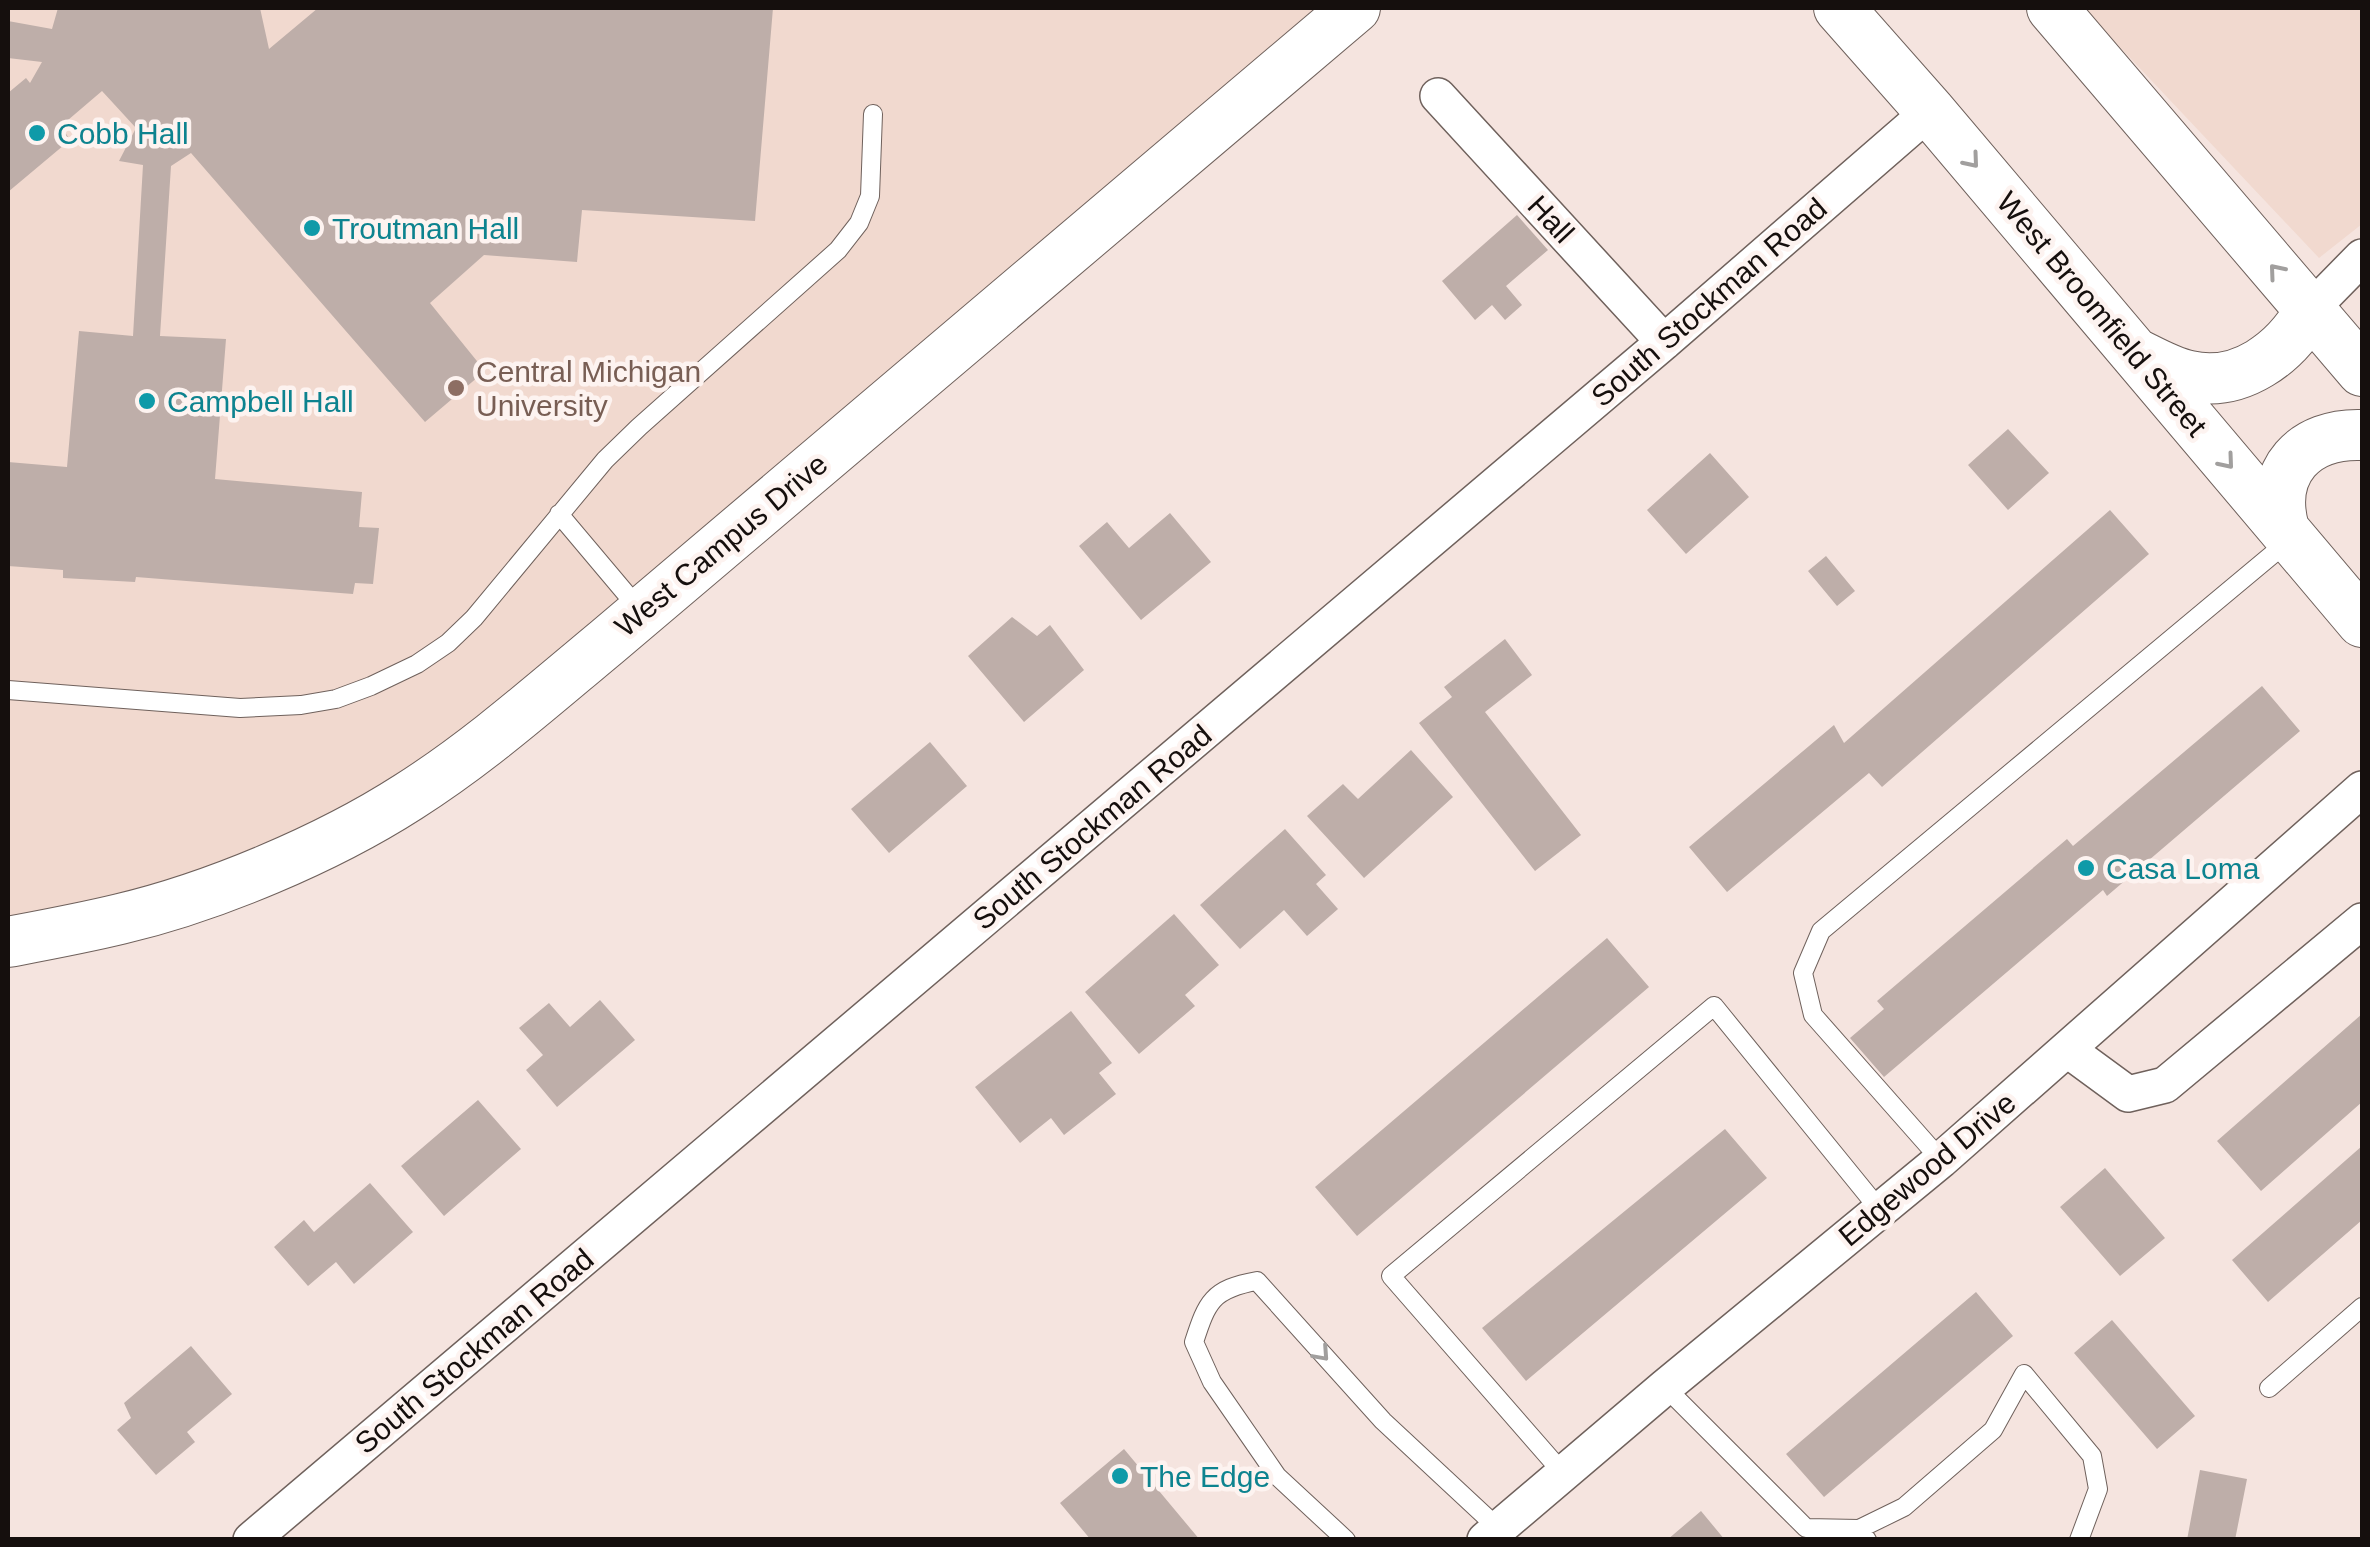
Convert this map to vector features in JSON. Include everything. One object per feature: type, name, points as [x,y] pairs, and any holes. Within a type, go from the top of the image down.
[{"type":"main road","name":"West Campus Drive","points":[[8,942],[122,919],[177,902],[274,866],[407,798],[518,716],[1355,8]]},
{"type":"main road","name":"West Broomfield Street","points":[[1839,8],[2362,622]]},
{"type":"main road","points":[[2052,8],[2362,371]]},
{"type":"main road","points":[[2134,352],[2187,376],[2222,378],[2272,356],[2286,345],[2310,310]]},
{"type":"main road","points":[[2288,534],[2278,503],[2287,467],[2313,446],[2332,438],[2362,435]]},
{"type":"street","name":"Hall","points":[[1438,96],[1664,342]]},
{"type":"street","name":"South Stockman Road","points":[[251,1540],[1664,342],[1930,111]]},
{"type":"street","points":[[2310,310],[2362,258]]},
{"type":"street","name":"Edgewood Drive","points":[[1491,1534],[1941,1160],[2362,789]]},
{"type":"street","points":[[2068,1050],[2128,1094],[2165,1084],[2362,921]]},
{"type":"lane","points":[[8,690],[240,708],[301,706],[336,699],[417,664],[448,643],[474,618],[558,514],[639,427],[838,250],[859,224],[870,196],[873,114]]},
{"type":"lane","points":[[558,514],[642,612]]},
{"type":"lane","points":[[1941,1160],[1814,1016],[1803,973],[1821,930],[2288,534]]},
{"type":"lane","points":[[1562,1472],[1391,1276],[1714,1006],[1879,1210]]},
{"type":"lane","points":[[1346,1540],[1278,1476],[1212,1382],[1194,1342],[1207,1304],[1236,1285],[1257,1282],[1491,1534]]},
{"type":"lane","points":[[2270,1388],[2362,1307]]},
{"type":"lane","points":[[1665,1387],[1806,1528],[1863,1534],[1904,1507],[1993,1430],[2024,1374],[2092,1456],[2098,1488],[2079,1540]]},
{"type":"shaded area","name":"Central Michigan University","points":[[8,8],[1357,8],[407,798],[8,942]]},
{"type":"shaded area","points":[[2083,8],[2362,8],[2362,224],[2319,258]]},
{"type":"building","points":[[58,8],[260,8],[269,49],[318,8],[773,8],[755,221],[582,210],[577,262],[484,255],[430,303],[485,371],[425,422],[191,153],[171,166],[160,336],[226,339],[215,479],[362,492],[359,527],[379,528],[373,584],[355,583],[353,594],[136,577],[135,582],[63,578],[63,570],[8,566],[8,462],[67,467],[79,331],[133,336],[143,165],[119,161],[136,128],[102,91],[61,126],[70,140],[8,192],[8,93],[26,78],[30,83],[42,62],[8,58],[8,21],[52,29]]},
{"type":"building","points":[[1517,215],[1548,250],[1506,286],[1522,305],[1505,320],[1492,305],[1475,320],[1442,281]]},
{"type":"building","points":[[2008,429],[2049,473],[2008,510],[1968,465]]},
{"type":"building","points":[[1710,453],[1749,497],[1686,554],[1647,510]]},
{"type":"building","points":[[2110,510],[2149,554],[1882,787],[1869,773],[1727,892],[1689,847],[1834,725],[1844,743]]},
{"type":"building","points":[[1170,513],[1211,562],[1141,620],[1079,546],[1107,522],[1129,548]]},
{"type":"building","points":[[1826,556],[1855,591],[1837,606],[1808,571]]},
{"type":"building","points":[[1012,617],[1037,636],[1050,625],[1084,670],[1024,722],[968,656]]},
{"type":"building","points":[[1505,639],[1532,675],[1485,712],[1581,835],[1535,871],[1419,723],[1452,697],[1444,687]]},
{"type":"building","name":"Casa Loma","points":[[2262,686],[2300,731],[2107,896],[2103,890],[1884,1077],[1850,1038],[1884,1009],[1877,1001],[2067,839],[2073,846]]},
{"type":"building","points":[[930,742],[967,786],[889,853],[851,809]]},
{"type":"building","points":[[1411,750],[1453,797],[1364,878],[1307,816],[1343,784],[1358,799]]},
{"type":"building","points":[[1285,829],[1326,875],[1316,884],[1338,909],[1307,936],[1284,910],[1240,949],[1200,905]]},
{"type":"building","points":[[1174,914],[1219,965],[1185,995],[1195,1006],[1139,1054],[1085,992]]},
{"type":"building","points":[[1607,938],[1649,987],[1357,1236],[1315,1187]]},
{"type":"building","points":[[600,1000],[635,1040],[557,1107],[526,1070],[543,1055],[519,1028],[549,1003],[570,1027]]},
{"type":"building","points":[[1071,1011],[1112,1063],[1099,1073],[1116,1094],[1064,1135],[1051,1118],[1020,1143],[975,1087]]},
{"type":"building","points":[[2362,1014],[2362,1102],[2261,1191],[2217,1141]]},
{"type":"building","points":[[478,1100],[521,1149],[444,1216],[401,1166]]},
{"type":"building","points":[[1725,1129],[1767,1178],[1526,1381],[1482,1328]]},
{"type":"building","points":[[2362,1146],[2362,1220],[2268,1302],[2232,1260]]},
{"type":"building","points":[[2105,1168],[2165,1238],[2120,1276],[2060,1207]]},
{"type":"building","points":[[370,1183],[413,1232],[354,1284],[336,1262],[308,1286],[274,1247],[304,1220],[314,1232]]},
{"type":"building","points":[[1976,1292],[2013,1336],[1824,1497],[1786,1454]]},
{"type":"building","points":[[2112,1320],[2195,1416],[2157,1449],[2074,1353]]},
{"type":"building","points":[[191,1346],[232,1394],[187,1432],[195,1442],[156,1475],[117,1430],[131,1418],[124,1403]]},
{"type":"building","name":"The Edge","points":[[1124,1449],[1200,1540],[1091,1540],[1060,1503]]},
{"type":"building","points":[[2200,1470],[2247,1479],[2235,1540],[2187,1540]]},
{"type":"building","points":[[1701,1511],[1725,1540],[1667,1540]]},
{"type":"place","name":"Cobb Hall","points":[[37,133]]},
{"type":"place","name":"Troutman Hall","points":[[312,228]]},
{"type":"place","name":"Central Michigan University","points":[[456,388]]},
{"type":"place","name":"Campbell Hall","points":[[147,401]]},
{"type":"place","name":"Casa Loma","points":[[2086,868]]},
{"type":"place","name":"The Edge","points":[[1120,1476]]}]
